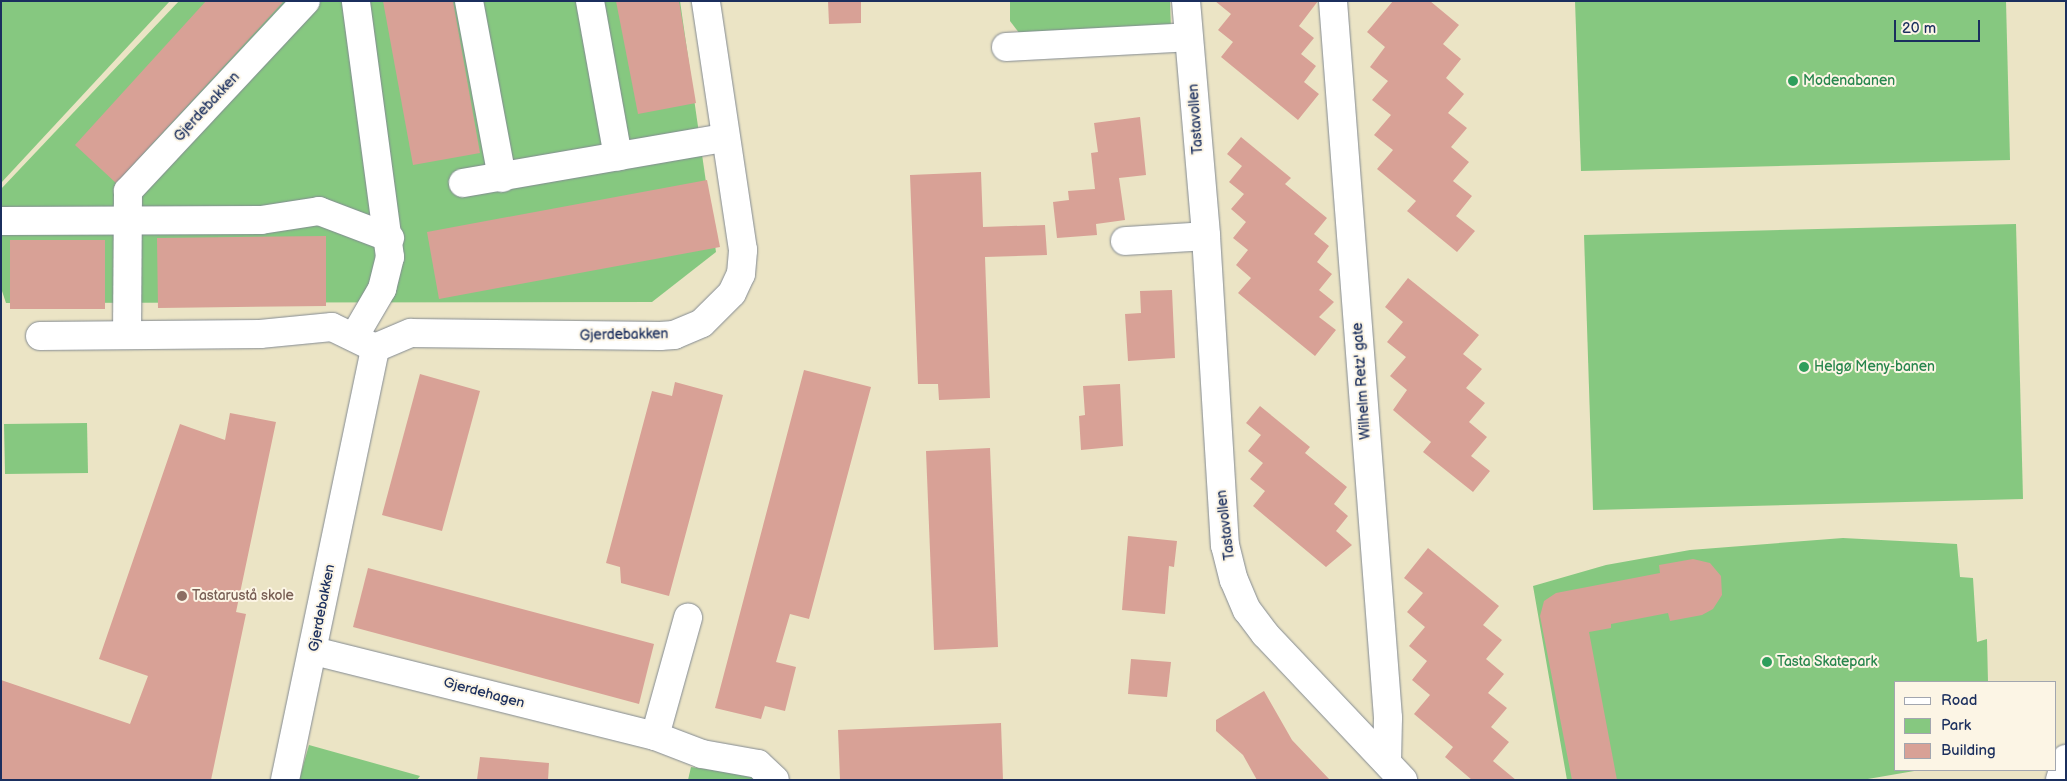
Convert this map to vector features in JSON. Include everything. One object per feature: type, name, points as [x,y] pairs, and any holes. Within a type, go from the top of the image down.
[{"type":"street","name":"Gjerdebakken","points":[[127,335],[128,191],[306,1]]},
{"type":"street","name":"Gjerdebakken","points":[[285,780],[314,651],[365,343],[388,273],[390,238],[356,1]]},
{"type":"street","points":[[469,1],[502,178]]},
{"type":"street","points":[[590,1],[618,157]]},
{"type":"street","name":"Gjerdebakken","points":[[365,343],[412,333],[674,335],[702,323],[732,293],[743,261],[706,1]]},
{"type":"street","name":"Tastavollen","points":[[1186,1],[1206,236],[1225,545],[1234,580],[1247,610],[1265,634],[1395,771]]},
{"type":"street","name":"Wilhelm Retz' gate","points":[[1333,1],[1387,700],[1395,771]]},
{"type":"street","points":[[1006,47],[1188,37]]},
{"type":"street","points":[[463,183],[502,178],[724,138]]},
{"type":"street","points":[[1,220],[261,220],[319,212],[390,238]]},
{"type":"street","points":[[1125,241],[1206,236]]},
{"type":"street","points":[[40,336],[260,334],[332,327],[365,343]]},
{"type":"street","points":[[655,736],[688,618]]},
{"type":"street","name":"Gjerdehagen","points":[[314,651],[655,736],[702,754],[758,764],[775,780]]},
{"type":"street","points":[[2060,780],[2066,760]]},
{"type":"green space","points":[[1,1],[170,1],[1,183]]},
{"type":"green space","points":[[179,1],[680,1],[716,252],[652,302],[6,303],[1,288],[1,189]]},
{"type":"green space","points":[[1010,1],[1170,1],[1171,31],[1023,38],[1010,21]]},
{"type":"green space","name":"Modenabanen","points":[[1575,1],[2006,1],[2010,160],[1581,171]]},
{"type":"green space","name":"Helgø Meny-banen","points":[[2016,224],[2023,499],[1593,510],[1584,235]]},
{"type":"green space","points":[[87,423],[88,473],[5,474],[4,424]]},
{"type":"green space","name":"Tasta Skatepark","points":[[1843,538],[1957,544],[1960,577],[1973,578],[1977,642],[1987,639],[1988,681],[1894,681],[1894,771],[1914,771],[1862,780],[1567,780],[1533,586],[1606,565],[1690,550]]},
{"type":"green space","points":[[309,745],[420,776],[417,780],[299,780]]},
{"type":"green space","points":[[691,767],[756,776],[759,780],[688,780]]},
{"type":"building","points":[[206,1],[284,1],[116,183],[75,145]]},
{"type":"building","points":[[383,1],[453,1],[480,153],[413,165]]},
{"type":"building","points":[[616,1],[679,1],[696,103],[638,114]]},
{"type":"building","points":[[828,1],[861,1],[861,23],[829,24]]},
{"type":"building","points":[[1215,1],[1318,1],[1299,26],[1314,38],[1301,54],[1316,66],[1304,82],[1319,94],[1298,120],[1221,57],[1233,42],[1218,30],[1231,14]]},
{"type":"building","points":[[1393,1],[1430,1],[1459,25],[1443,44],[1461,59],[1446,78],[1464,94],[1448,113],[1467,128],[1451,147],[1469,162],[1453,181],[1472,196],[1456,216],[1475,231],[1457,252],[1407,211],[1416,201],[1377,169],[1393,150],[1374,135],[1391,115],[1372,100],[1388,81],[1370,67],[1385,47],[1367,32]]},
{"type":"building","points":[[1140,117],[1146,175],[1119,178],[1125,220],[1096,224],[1097,235],[1057,238],[1053,202],[1069,200],[1068,191],[1095,189],[1091,153],[1098,152],[1094,123]]},
{"type":"building","points":[[1241,137],[1291,178],[1285,184],[1327,218],[1314,234],[1329,246],[1317,262],[1332,274],[1319,290],[1334,302],[1319,317],[1336,330],[1315,356],[1238,293],[1251,278],[1236,265],[1248,250],[1233,238],[1246,222],[1231,209],[1244,194],[1229,182],[1242,166],[1227,154]]},
{"type":"building","points":[[981,172],[983,227],[1045,225],[1047,255],[985,257],[990,398],[939,400],[938,384],[918,384],[910,175]]},
{"type":"building","points":[[707,180],[720,247],[439,299],[427,232]]},
{"type":"building","points":[[326,236],[326,306],[158,308],[157,238]]},
{"type":"building","points":[[10,240],[105,240],[105,309],[10,309]]},
{"type":"building","points":[[1408,278],[1479,335],[1463,354],[1482,369],[1466,388],[1485,403],[1469,422],[1487,437],[1471,456],[1490,471],[1473,492],[1423,452],[1431,442],[1393,410],[1407,390],[1390,376],[1406,357],[1387,342],[1403,322],[1385,307]]},
{"type":"building","points":[[1172,290],[1175,358],[1128,361],[1125,314],[1141,313],[1140,291]]},
{"type":"building","points":[[804,370],[871,387],[809,619],[790,614],[776,662],[796,667],[785,711],[765,706],[761,719],[715,708]]},
{"type":"building","points":[[420,374],[480,391],[442,531],[382,515]]},
{"type":"building","points":[[675,382],[723,395],[669,596],[621,583],[620,567],[606,563],[652,391],[672,396]]},
{"type":"building","points":[[1120,384],[1123,446],[1081,450],[1079,416],[1085,415],[1083,386]]},
{"type":"building","points":[[1260,406],[1310,447],[1305,453],[1347,487],[1334,504],[1348,516],[1336,531],[1352,545],[1326,567],[1253,506],[1265,491],[1250,479],[1263,463],[1248,451],[1261,435],[1246,423]]},
{"type":"building","name":"Tastarustå skole","points":[[230,413],[276,422],[236,612],[246,614],[211,780],[1,780],[1,680],[130,724],[148,676],[99,659],[180,424],[225,440]]},
{"type":"building","points":[[990,448],[998,647],[934,650],[926,451]]},
{"type":"building","points":[[1128,536],[1177,541],[1174,567],[1169,566],[1165,614],[1122,610]]},
{"type":"building","points":[[1428,548],[1499,606],[1483,625],[1502,640],[1486,659],[1504,674],[1488,693],[1507,708],[1491,727],[1509,742],[1493,761],[1516,780],[1472,780],[1445,757],[1453,747],[1414,714],[1430,695],[1412,680],[1427,661],[1409,646],[1425,627],[1407,612],[1423,593],[1404,578]]},
{"type":"building","points":[[1693,559],[1710,563],[1721,576],[1722,595],[1713,609],[1702,615],[1670,621],[1668,613],[1611,624],[1611,628],[1589,632],[1617,780],[1572,780],[1540,616],[1544,601],[1556,593],[1660,573],[1659,565]]},
{"type":"building","points":[[368,568],[654,644],[639,704],[353,627]]},
{"type":"building","points":[[1131,659],[1171,662],[1167,697],[1128,694]]},
{"type":"building","points":[[1264,691],[1292,740],[1330,780],[1257,780],[1243,755],[1216,731],[1216,720]]},
{"type":"building","points":[[1001,723],[1003,780],[840,780],[838,730]]},
{"type":"building","points":[[480,757],[549,763],[548,780],[477,780]]},
{"type":"place","name":"Modenabanen","points":[[1793,81]]},
{"type":"place","name":"Helgø Meny-banen","points":[[1804,367]]},
{"type":"place","name":"Tastarustå skole","points":[[182,596]]},
{"type":"place","name":"Tasta Skatepark","points":[[1767,662]]}]
